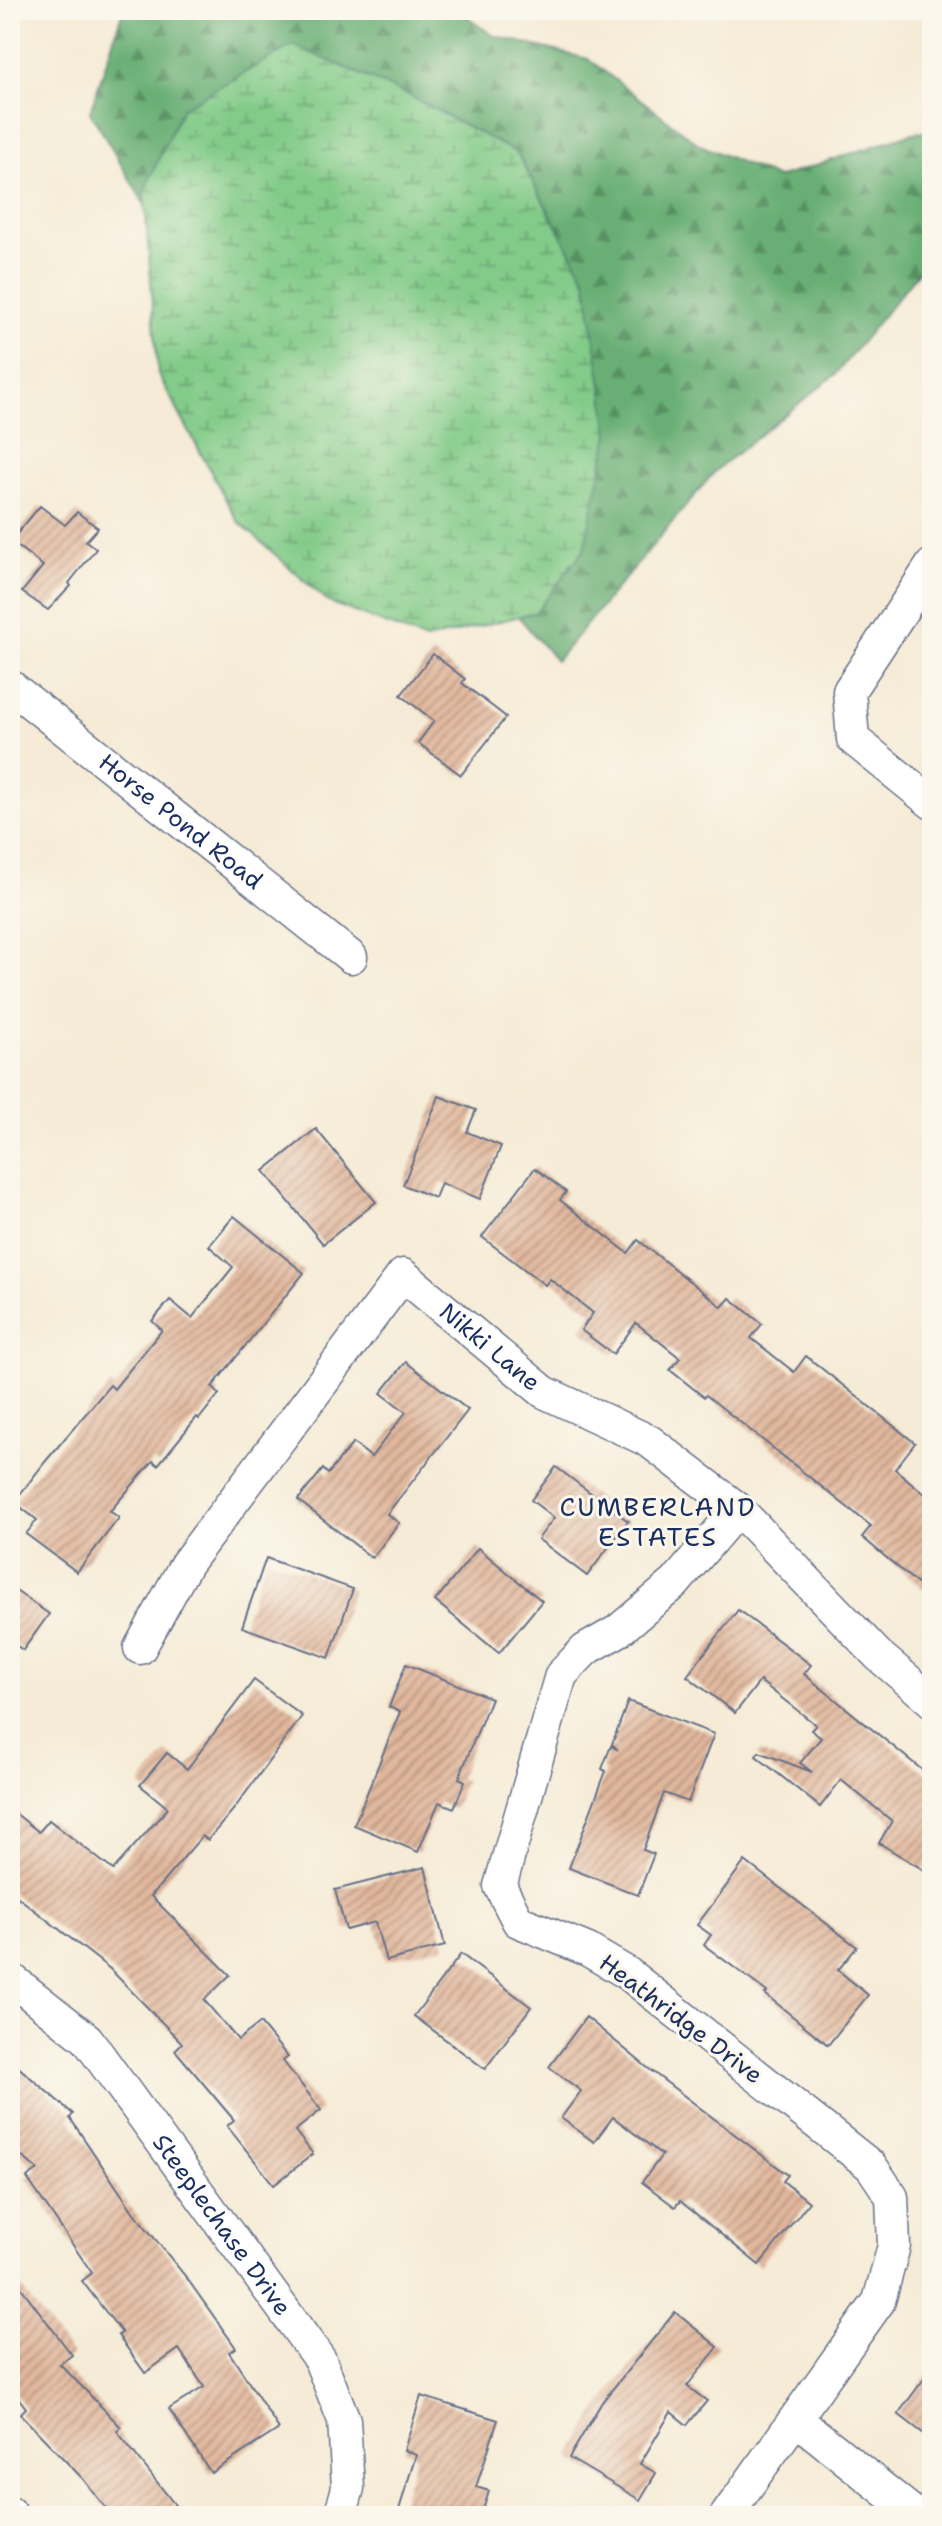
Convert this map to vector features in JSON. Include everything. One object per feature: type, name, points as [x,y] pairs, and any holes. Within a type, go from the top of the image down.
[{"type":"street","points":[[932,565],[849,691],[853,739],[932,803]]},
{"type":"street","name":"Horse Pond Road","points":[[10,686],[351,957]]},
{"type":"street","name":"Nikki Lane","points":[[140,1648],[186,1564],[403,1275],[544,1392],[649,1441],[738,1509],[878,1655],[932,1701]]},
{"type":"street","name":"Heathridge Drive","points":[[726,2516],[879,2301],[894,2246],[892,2197],[871,2166],[627,1973],[588,1950],[518,1921],[500,1886],[561,1675],[585,1650],[618,1631],[675,1583],[738,1509]]},
{"type":"street","name":"Steeplechase Drive","points":[[10,1978],[87,2039],[320,2360],[344,2420],[348,2488],[340,2516]]},
{"type":"street","points":[[796,2419],[917,2516]]},
{"type":"green space","points":[[123,10],[458,10],[492,35],[588,59],[700,145],[777,178],[913,133],[932,131],[932,255],[835,375],[716,470],[556,661],[518,616],[536,612],[586,280],[517,153],[144,191],[145,205],[90,112]]},
{"type":"green space","points":[[293,45],[408,95],[517,153],[586,280],[609,433],[584,549],[536,612],[426,640],[328,602],[237,520],[158,374],[144,191],[182,108]]},
{"type":"building","points":[[40,506],[65,525],[77,512],[98,528],[86,541],[96,549],[69,583],[71,586],[48,610],[22,592],[43,566],[11,541]]},
{"type":"building","points":[[433,654],[465,679],[462,683],[506,717],[461,775],[418,743],[434,721],[401,695]]},
{"type":"building","points":[[439,1096],[476,1110],[467,1132],[501,1146],[480,1199],[441,1183],[435,1198],[403,1185]]},
{"type":"building","points":[[316,1129],[376,1202],[323,1244],[264,1171]]},
{"type":"building","points":[[535,1168],[566,1192],[560,1200],[628,1253],[638,1240],[722,1307],[730,1298],[762,1324],[751,1338],[794,1372],[806,1356],[915,1443],[895,1469],[932,1500],[932,1596],[862,1537],[871,1526],[670,1370],[680,1358],[636,1323],[613,1354],[581,1330],[593,1313],[550,1279],[545,1285],[482,1237]]},
{"type":"building","points":[[234,1216],[304,1273],[212,1387],[219,1394],[199,1419],[197,1417],[158,1465],[153,1461],[110,1511],[119,1518],[77,1572],[26,1534],[37,1520],[14,1502],[110,1385],[114,1389],[162,1330],[152,1321],[170,1300],[192,1318],[233,1267],[209,1246]]},
{"type":"building","points":[[406,1362],[468,1410],[387,1514],[399,1523],[372,1558],[298,1500],[323,1469],[328,1474],[353,1443],[371,1457],[406,1412],[381,1393]]},
{"type":"building","points":[[556,1467],[628,1521],[587,1576],[538,1539],[554,1518],[531,1500]]},
{"type":"building","points":[[478,1548],[542,1601],[499,1653],[435,1601]]},
{"type":"building","points":[[266,1558],[353,1589],[329,1658],[242,1627]]},
{"type":"building","points":[[10,1587],[49,1614],[23,1650],[10,1641]]},
{"type":"building","points":[[738,1610],[811,1665],[804,1674],[932,1778],[932,1856],[924,1870],[879,1843],[892,1821],[841,1780],[820,1807],[756,1756],[759,1752],[812,1772],[800,1763],[821,1738],[811,1730],[816,1725],[760,1681],[735,1713],[687,1676]]},
{"type":"building","points":[[406,1664],[491,1698],[459,1778],[465,1781],[454,1808],[439,1802],[418,1852],[354,1825],[400,1712],[389,1707]]},
{"type":"building","points":[[254,1680],[302,1716],[208,1840],[202,1836],[151,1896],[230,1975],[204,2000],[238,2040],[260,2023],[288,2057],[283,2061],[321,2110],[295,2131],[313,2154],[274,2185],[227,2126],[234,2120],[175,2050],[182,2043],[110,1969],[10,1891],[10,1809],[39,1832],[49,1820],[113,1870],[168,1808],[140,1785],[167,1753],[187,1769]]},
{"type":"building","points":[[628,1701],[714,1734],[688,1802],[664,1793],[643,1850],[654,1854],[638,1895],[569,1868],[606,1771],[602,1769],[611,1746],[618,1750],[612,1744]]},
{"type":"building","points":[[745,1861],[857,1947],[838,1970],[868,1995],[828,2045],[765,1994],[767,1992],[704,1945],[711,1935],[697,1925]]},
{"type":"building","points":[[425,1867],[445,1946],[386,1961],[375,1922],[346,1930],[335,1890]]},
{"type":"building","points":[[461,1954],[531,2007],[485,2069],[414,2016]]},
{"type":"building","points":[[586,2017],[788,2175],[783,2181],[809,2202],[759,2265],[680,2201],[675,2207],[642,2182],[662,2155],[613,2117],[594,2142],[561,2118],[581,2091],[549,2067]]},
{"type":"building","points":[[10,2060],[73,2114],[70,2118],[134,2213],[186,2277],[236,2348],[229,2352],[279,2429],[211,2473],[169,2409],[204,2387],[179,2349],[145,2373],[118,2335],[122,2333],[82,2281],[92,2273],[27,2178],[38,2170],[10,2146]]},
{"type":"building","points":[[10,2273],[72,2355],[60,2364],[121,2427],[117,2431],[175,2505],[161,2516],[112,2516],[83,2479],[20,2414],[26,2408],[10,2387]]},
{"type":"building","points":[[675,2312],[718,2347],[687,2386],[707,2401],[687,2425],[671,2412],[640,2464],[656,2473],[640,2500],[569,2458],[602,2402]]},
{"type":"building","points":[[932,2368],[932,2440],[898,2414]]},
{"type":"building","points":[[421,2396],[498,2420],[476,2487],[489,2491],[481,2516],[397,2516],[416,2455],[404,2450]]},
{"type":"district","name":"CUMBERLAND ESTATES","points":[[658,1521]]}]
